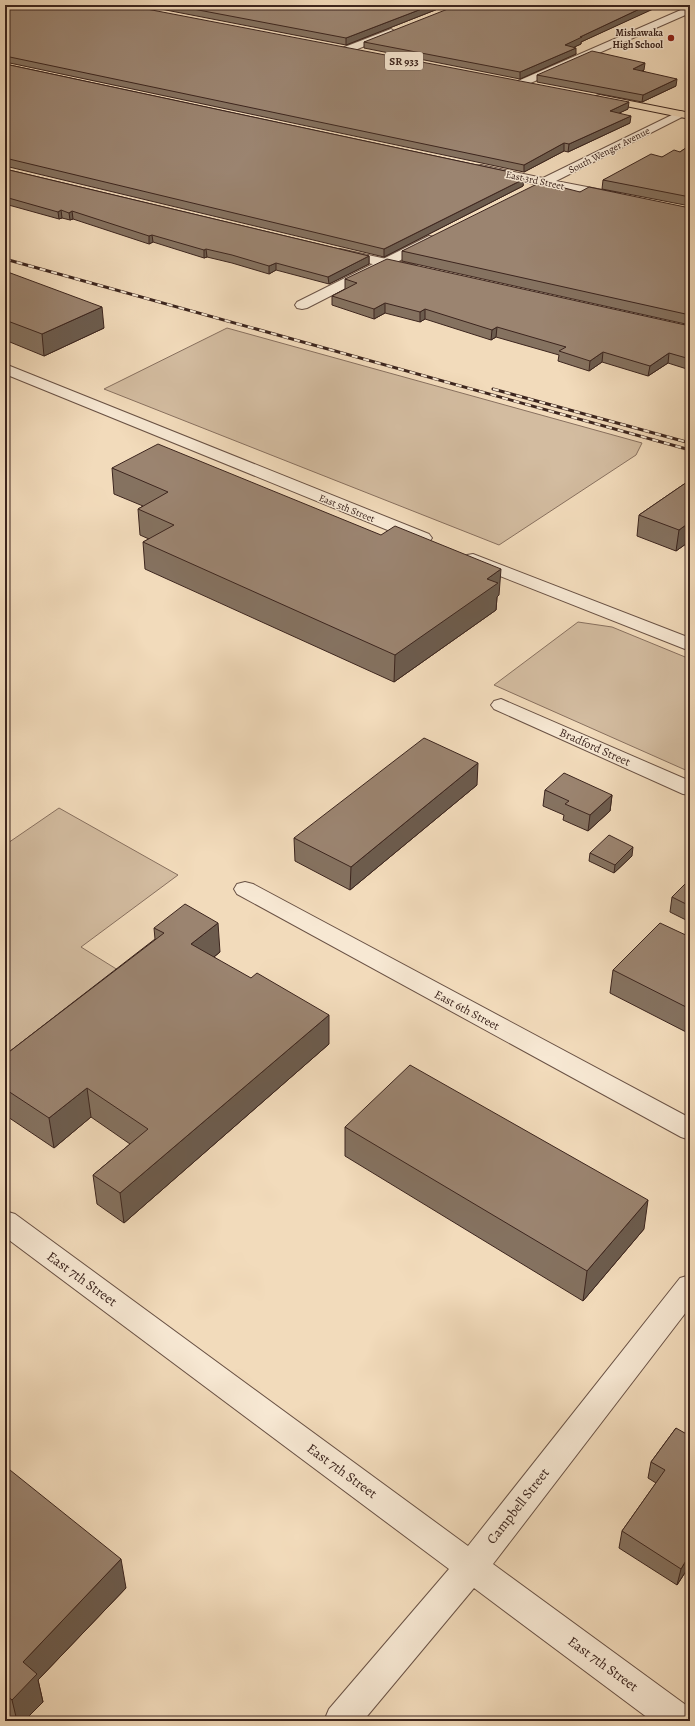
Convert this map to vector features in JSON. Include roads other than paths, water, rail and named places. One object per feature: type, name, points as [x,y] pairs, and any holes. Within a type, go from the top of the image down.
[{"type":"main road","name":"SR 933","points":[[342,49],[367,54]]},
{"type":"main road","points":[[518,82],[537,86]]},
{"type":"main road","points":[[590,96],[685,115]]},
{"type":"street","points":[[518,82],[690,10]]},
{"type":"street","points":[[342,49],[401,28]]},
{"type":"street","name":"South Wenger Avenue","points":[[524,192],[685,115]]},
{"type":"street","name":"East 3rd Street","points":[[471,167],[629,199]]},
{"type":"street","points":[[302,305],[440,235]]},
{"type":"street","points":[[331,251],[424,271]]},
{"type":"street","name":"East 5th Street","points":[[5,369],[435,543]]},
{"type":"street","points":[[457,552],[690,645]]},
{"type":"street","name":"Bradford Street","points":[[501,705],[690,789]]},
{"type":"street","name":"East 6th Street","points":[[245,889],[690,1130]]},
{"type":"street","name":"East 7th Street","points":[[5,1222],[680,1721]]},
{"type":"street","name":"Campbell Street","points":[[341,1721],[471,1567],[690,1286]]},
{"type":"railway","points":[[5,259],[690,450]]},
{"type":"railway","points":[[493,389],[690,443]]},
{"type":"place","name":"Mishawaka High School","points":[[671,38]]}]
